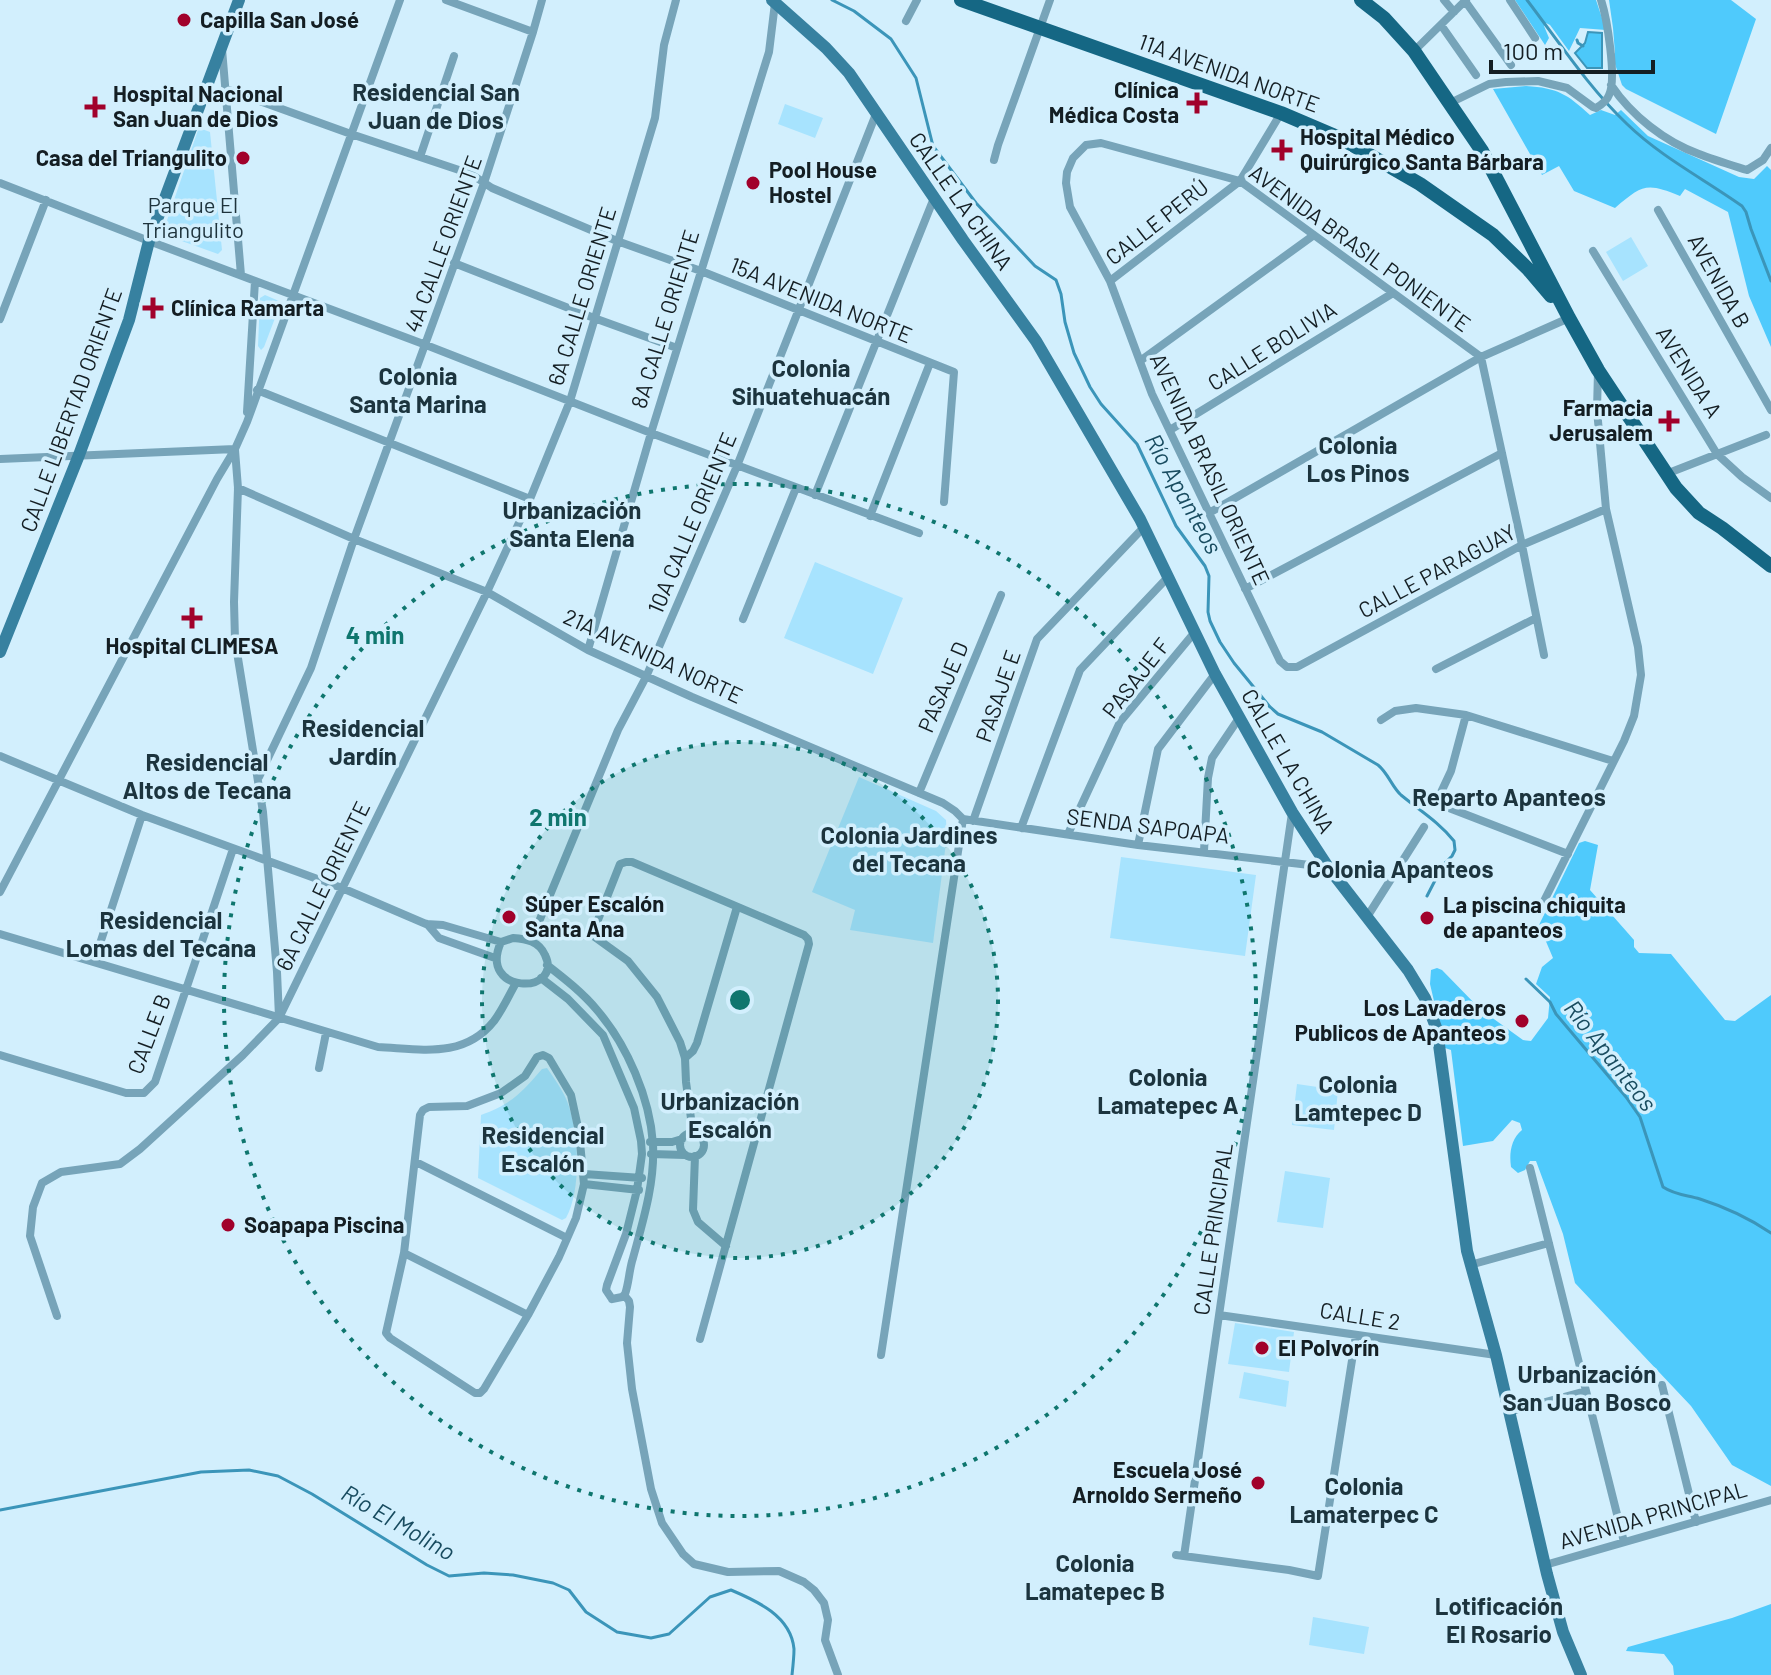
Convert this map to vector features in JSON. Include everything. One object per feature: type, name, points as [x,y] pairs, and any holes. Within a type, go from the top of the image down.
[{"type":"main road","name":"CALLE LIBERTAD ORIENTE","points":[[0,652],[129,320],[149,241],[239,0]]},
{"type":"main road","name":"11A AVENIDA NORTE","points":[[961,0],[1281,113],[1342,139],[1420,184],[1493,235],[1528,269],[1569,318]]},
{"type":"main road","points":[[1361,0],[1384,18],[1414,51],[1482,151],[1598,370],[1666,474],[1699,513],[1771,566]]},
{"type":"main road","name":"CALLE LA CHINA","points":[[774,1],[849,73],[1036,341],[1144,527],[1215,674],[1292,812],[1328,867],[1408,970],[1425,998],[1437,1030],[1470,1265],[1496,1355],[1563,1632],[1581,1675]]},
{"type":"main road","points":[[1493,235],[1511,230],[1516,215]]},
{"type":"street","points":[[0,892],[235,449],[400,0]]},
{"type":"street","points":[[446,0],[533,32]]},
{"type":"street","name":"4A CALLE ORIENTE","points":[[259,777],[311,668],[354,539],[484,183],[542,0]]},
{"type":"street","name":"6A CALLE ORIENTE","points":[[57,1316],[30,1236],[33,1207],[42,1183],[61,1172],[120,1164],[232,1065],[279,1018],[487,592],[570,401],[655,118],[664,45],[676,0]]},
{"type":"street","points":[[906,21],[917,0]]},
{"type":"street","points":[[994,160],[1050,0]]},
{"type":"street","points":[[1444,0],[1454,12]]},
{"type":"street","points":[[1510,0],[1535,38]]},
{"type":"street","points":[[1450,103],[1489,84],[1538,81],[1567,88],[1596,108],[1602,105],[1609,96],[1611,85],[1609,31],[1601,0]]},
{"type":"street","name":"8A CALLE ORIENTE","points":[[588,650],[651,433],[769,52],[774,1]]},
{"type":"street","points":[[1414,51],[1466,1],[1511,65]]},
{"type":"street","points":[[1441,25],[1476,75]]},
{"type":"street","points":[[222,48],[241,275]]},
{"type":"street","points":[[420,157],[454,56]]},
{"type":"street","points":[[1611,85],[1623,103],[1664,137],[1695,153],[1747,170],[1763,160],[1771,148]]},
{"type":"street","name":"15A AVENIDA NORTE","points":[[226,89],[471,174],[492,188],[617,241],[701,271],[954,372],[944,502]]},
{"type":"street","name":"CALLE PERÚ","points":[[1110,281],[1240,181],[1281,113]]},
{"type":"street","name":"10A CALLE ORIENTE","points":[[531,941],[618,730],[646,677],[737,466],[876,114]]},
{"type":"street","name":"AVENIDA BRASIL PONIENTE","points":[[1110,281],[1067,197],[1067,172],[1073,158],[1086,145],[1101,143],[1240,181],[1481,357]]},
{"type":"street","points":[[0,183],[919,533]]},
{"type":"street","points":[[815,495],[934,198]]},
{"type":"street","points":[[0,319],[46,200]]},
{"type":"street","name":"AVENIDA B","points":[[1658,210],[1771,410]]},
{"type":"street","points":[[1140,361],[1314,235]]},
{"type":"street","name":"AVENIDA A","points":[[1593,251],[1717,454],[1771,498]]},
{"type":"street","points":[[454,263],[677,348]]},
{"type":"street","points":[[247,422],[255,281]]},
{"type":"street","name":"AVENIDA BRASIL ORIENTE","points":[[1110,281],[1152,394],[1280,661],[1287,667]]},
{"type":"street","name":"CALLE BOLIVIA","points":[[1170,430],[1393,293]]},
{"type":"street","points":[[1209,513],[1481,357],[1569,318]]},
{"type":"street","points":[[1481,357],[1544,655]]},
{"type":"street","points":[[870,516],[930,363]]},
{"type":"street","points":[[1539,911],[1624,741],[1634,716],[1640,686],[1638,647],[1606,509],[1597,410],[1598,370]]},
{"type":"street","points":[[257,390],[530,499]]},
{"type":"street","points":[[1666,474],[1769,433]]},
{"type":"street","points":[[0,459],[235,449]]},
{"type":"street","points":[[235,449],[238,488],[235,640],[259,777],[279,1018]]},
{"type":"street","points":[[1245,589],[1502,453]]},
{"type":"street","name":"21A AVENIDA NORTE","points":[[238,488],[487,592],[588,650],[943,803],[968,820]]},
{"type":"street","points":[[743,619],[796,488]]},
{"type":"street","name":"CALLE PARAGUAY","points":[[1287,667],[1297,667],[1522,545],[1606,509]]},
{"type":"street","name":"PASAJE E","points":[[881,1355],[968,820],[1037,639],[1144,527]]},
{"type":"street","points":[[1021,828],[1080,670],[1168,577]]},
{"type":"street","name":"PASAJE D","points":[[919,793],[1001,595]]},
{"type":"street","points":[[1436,669],[1536,618]]},
{"type":"street","name":"PASAJE F","points":[[1068,834],[1120,722],[1194,633]]},
{"type":"street","points":[[1138,845],[1158,749],[1215,674]]},
{"type":"street","points":[[1381,720],[1395,711],[1416,708],[1466,715],[1613,761]]},
{"type":"street","points":[[1466,715],[1451,771],[1436,803],[1568,854]]},
{"type":"street","points":[[1204,851],[1212,758],[1239,718]]},
{"type":"street","points":[[0,756],[142,815],[342,888],[426,924],[443,925],[501,942],[513,938],[531,941],[545,952],[547,965],[541,978],[528,985],[516,983],[499,970],[495,958],[501,942]]},
{"type":"street","name":"CALLE PRINCIPAL","points":[[1292,812],[1219,1315],[1180,1556],[1318,1576],[1356,1335]]},
{"type":"street","points":[[94,962],[142,815]]},
{"type":"street","name":"SENDA SAPOAPA","points":[[968,820],[1138,845],[1328,867]]},
{"type":"street","points":[[1367,917],[1424,827]]},
{"type":"street","name":"CALLE B","points":[[0,1055],[126,1093],[144,1093],[155,1082],[233,849]]},
{"type":"street","points":[[693,1133],[685,1058],[680,1042],[657,997],[628,961],[592,935],[620,864],[626,862],[804,935],[809,944],[700,1339]]},
{"type":"street","points":[[685,1058],[697,1043],[737,907]]},
{"type":"street","points":[[426,924],[439,938],[495,958]]},
{"type":"street","points":[[0,934],[378,1047],[436,1049],[465,1045],[477,1038],[496,1018],[516,983]]},
{"type":"street","points":[[541,978],[568,999],[603,1035],[634,1108],[642,1154],[626,1234],[606,1290],[610,1303],[624,1295],[627,1289],[630,1266],[645,1215],[653,1142],[641,1085],[612,1029],[597,1009],[547,965]]},
{"type":"street","points":[[319,1068],[326,1033]]},
{"type":"street","points":[[543,1055],[549,1058],[571,1095],[584,1174],[576,1218],[528,1315],[480,1393],[475,1393],[386,1333],[404,1253],[416,1162],[423,1110],[429,1107],[467,1106],[501,1093],[525,1076],[537,1057],[543,1055]]},
{"type":"street","points":[[641,1141],[672,1142],[693,1133],[703,1142],[702,1151],[691,1156],[642,1154]]},
{"type":"street","points":[[682,1139],[681,1148],[691,1156]]},
{"type":"street","points":[[691,1156],[693,1210],[698,1222],[726,1246]]},
{"type":"street","points":[[416,1162],[567,1238]]},
{"type":"street","points":[[1530,1168],[1624,1542]]},
{"type":"street","points":[[584,1174],[651,1179]]},
{"type":"street","points":[[584,1184],[649,1191]]},
{"type":"street","points":[[1470,1265],[1549,1243]]},
{"type":"street","points":[[404,1253],[528,1315]]},
{"type":"street","points":[[610,1279],[620,1276],[628,1283]]},
{"type":"street","points":[[624,1295],[630,1307],[627,1343],[632,1389],[655,1507],[662,1523],[683,1554],[694,1564],[728,1572],[779,1571],[814,1590],[824,1603],[828,1620],[825,1640],[838,1675]]},
{"type":"street","name":"CALLE 2","points":[[1219,1315],[1496,1355]]},
{"type":"street","points":[[1662,1385],[1696,1522]]},
{"type":"street","points":[[1509,1412],[1586,1391]]},
{"type":"street","name":"AVENIDA PRINCIPAL","points":[[1545,1565],[1771,1500]]},
{"type":"green space","points":[[785,104],[823,118],[815,138],[778,124]]},
{"type":"green space","name":"Parque El Triangulito","points":[[198,130],[210,132],[222,250],[218,254],[163,232]]},
{"type":"green space","points":[[1631,237],[1648,266],[1623,281],[1606,252]]},
{"type":"green space","points":[[265,295],[279,301],[280,305],[261,350],[258,346],[260,298]]},
{"type":"green space","points":[[815,562],[903,598],[873,674],[784,638]]},
{"type":"green space","points":[[859,777],[936,811],[946,820],[947,835],[933,943],[850,930],[855,910],[812,892]]},
{"type":"green space","points":[[1121,857],[1256,875],[1245,956],[1110,938]]},
{"type":"green space","points":[[547,1068],[567,1101],[576,1144],[575,1192],[566,1218],[562,1220],[478,1178],[481,1115],[509,1102],[542,1069]]},
{"type":"green space","points":[[1297,1084],[1338,1090],[1334,1130],[1292,1125]]},
{"type":"green space","points":[[1285,1171],[1330,1178],[1323,1228],[1277,1222]]},
{"type":"green space","name":"El Polvorín","points":[[1235,1323],[1294,1332],[1289,1372],[1228,1364]]},
{"type":"green space","points":[[1244,1372],[1289,1381],[1286,1407],[1239,1398]]},
{"type":"green space","points":[[1313,1617],[1369,1627],[1364,1654],[1309,1645]]},
{"type":"shaded area","points":[[1515,0],[1596,0],[1606,30],[1580,28],[1569,51],[1546,23],[1544,26],[1549,38],[1545,45]]},
{"type":"shaded area","points":[[1609,0],[1731,0],[1756,19],[1716,134],[1622,85],[1612,55],[1615,53]]},
{"type":"shaded area","points":[[1588,32],[1602,33],[1602,68],[1587,68],[1575,53],[1585,43]]},
{"type":"shaded area","points":[[1526,86],[1561,93],[1590,115],[1601,110],[1615,115],[1621,110],[1648,136],[1739,177],[1754,179],[1767,166],[1771,170],[1771,347],[1749,296],[1728,212],[1685,189],[1680,196],[1645,188],[1615,208],[1574,191],[1559,166],[1542,175],[1493,89]]},
{"type":"shaded area","points":[[1585,841],[1598,845],[1590,890],[1634,940],[1634,947],[1639,953],[1671,954],[1725,1020],[1735,1021],[1771,995],[1771,1486],[1732,1465],[1691,1406],[1575,1283],[1563,1234],[1536,1161],[1530,1161],[1525,1170],[1518,1173],[1511,1167],[1512,1147],[1522,1130],[1520,1123],[1512,1120],[1493,1141],[1463,1146],[1451,1050],[1445,1048],[1430,984],[1431,970],[1442,970],[1480,1009],[1523,1040],[1531,1041],[1548,1018],[1550,997],[1536,984],[1542,967],[1553,958],[1539,925],[1579,843]]},
{"type":"shaded area","points":[[1771,1604],[1771,1675],[1674,1675],[1673,1666],[1664,1654],[1626,1651],[1628,1647]]},
{"type":"waterway","name":"Río Apanteos","points":[[832,0],[854,11],[891,39],[916,78],[933,146],[976,203],[1035,266],[1056,280],[1074,353],[1090,387],[1137,444],[1176,526],[1205,566],[1209,576],[1210,621],[1234,663],[1278,714],[1322,732],[1378,765],[1401,795],[1454,841],[1455,850],[1443,865],[1427,896]]},
{"type":"waterway","points":[[1527,0],[1587,80],[1627,124],[1668,157],[1742,206],[1771,281]]},
{"type":"waterway","points":[[1577,40],[1583,46]]},
{"type":"waterway","name":"Río Apanteos","points":[[1526,979],[1550,1002],[1556,1014],[1640,1117],[1663,1187],[1728,1209],[1771,1233]]},
{"type":"waterway","name":"Río El Molino","points":[[0,1510],[201,1472],[249,1470],[278,1476],[449,1576],[484,1573],[553,1583],[569,1590],[586,1612],[617,1632],[651,1638],[669,1634],[710,1597],[731,1590],[762,1605],[787,1627],[794,1649],[792,1675]]},
{"type":"place","name":"Capilla San José","points":[[184,20]]},
{"type":"place","name":"Clínica Médica Costa","points":[[1197,103]]},
{"type":"place","name":"Hospital Nacional San Juan de Dios","points":[[95,107]]},
{"type":"place","name":"Hospital Médico Quirúrgico Santa Bárbara","points":[[1282,150]]},
{"type":"place","name":"Casa del Triangulito","points":[[243,158]]},
{"type":"place","name":"Pool House Hostel","points":[[753,183]]},
{"type":"place","name":"Clínica Ramarta","points":[[153,308]]},
{"type":"place","name":"Farmacia Jerusalem","points":[[1669,421]]},
{"type":"place","name":"Hospital CLIMESA","points":[[192,618]]},
{"type":"place","name":"Súper Escalón Santa Ana","points":[[509,917]]},
{"type":"place","name":"La piscina chiquita de apanteos","points":[[1427,918]]},
{"type":"place","name":"Los Lavaderos Publicos de Apanteos","points":[[1522,1021]]},
{"type":"place","name":"Soapapa Piscina","points":[[228,1225]]},
{"type":"place","name":"El Polvorín","points":[[1262,1348]]},
{"type":"place","name":"Escuela José Arnoldo Sermeño","points":[[1258,1483]]},
{"type":"district","name":"Residencial San Juan de Dios","points":[[436,107]]},
{"type":"district","name":"Colonia Sihuatehuacán","points":[[811,383]]},
{"type":"district","name":"Colonia Santa Marina","points":[[418,391]]},
{"type":"district","name":"Colonia Los Pinos","points":[[1358,460]]},
{"type":"district","name":"Urbanización Santa Elena","points":[[572,525]]},
{"type":"district","name":"Residencial Jardín","points":[[363,743]]},
{"type":"district","name":"Residencial Altos de Tecana","points":[[207,777]]},
{"type":"district","name":"Reparto Apanteos","points":[[1509,798]]},
{"type":"district","name":"Colonia Jardines del Tecana","points":[[909,850]]},
{"type":"district","name":"Colonia Apanteos","points":[[1400,870]]},
{"type":"district","name":"Residencial Lomas del Tecana","points":[[161,935]]},
{"type":"district","name":"Colonia Lamatepec A","points":[[1168,1092]]},
{"type":"district","name":"Colonia Lamtepec D","points":[[1358,1099]]},
{"type":"district","name":"Urbanización Escalón","points":[[730,1116]]},
{"type":"district","name":"Residencial Escalón","points":[[543,1150]]},
{"type":"district","name":"Urbanización San Juan Bosco","points":[[1587,1389]]},
{"type":"district","name":"Colonia Lamaterpec C","points":[[1364,1501]]},
{"type":"district","name":"Colonia Lamatepec B","points":[[1095,1578]]},
{"type":"district","name":"Lotificación El Rosario","points":[[1499,1621]]}]
